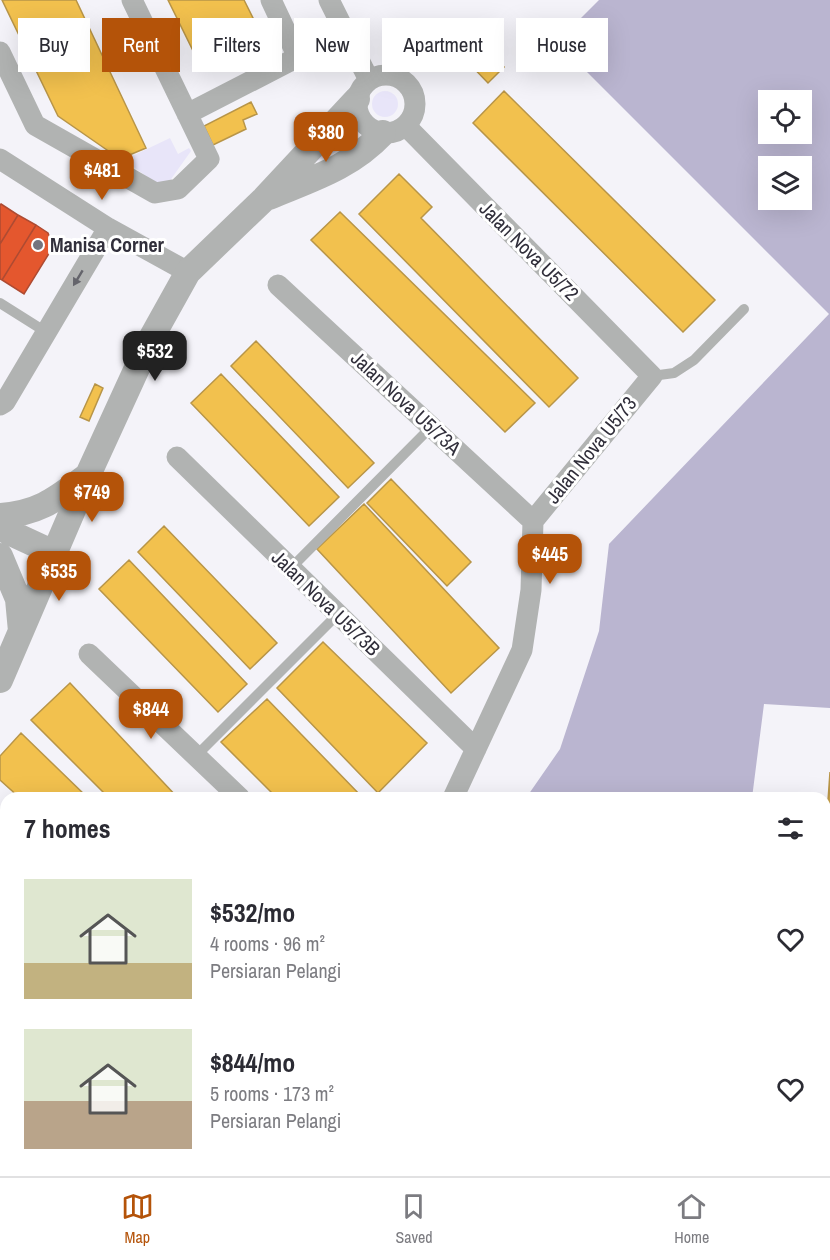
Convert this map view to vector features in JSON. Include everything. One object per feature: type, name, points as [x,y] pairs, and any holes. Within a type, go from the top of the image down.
[{"type":"street","points":[[0,52],[35,125],[155,193],[178,189],[209,159],[132,0]]},
{"type":"street","points":[[187,114],[296,58],[296,51],[271,0]]},
{"type":"street","points":[[329,0],[363,89],[357,108],[366,125],[394,130]]},
{"type":"street","points":[[0,680],[88,475],[150,342],[188,272],[263,200],[363,89],[387,75],[405,82],[411,90],[415,109],[394,130],[364,153],[340,167],[263,200]]},
{"type":"street","name":"Jalan Nova U5/72","points":[[394,130],[652,376]]},
{"type":"street","points":[[0,159],[108,228],[188,272]]},
{"type":"street","points":[[0,405],[5,402],[108,228]]},
{"type":"street","name":"Jalan Nova U5/73A","points":[[278,285],[533,522]]},
{"type":"street","name":"Jalan Nova U5/73","points":[[456,792],[522,650],[531,590],[533,522],[652,376]]},
{"type":"street","name":"Jalan Nova U5/73B","points":[[177,457],[476,749]]},
{"type":"street","points":[[0,516],[24,514],[52,502],[88,475]]},
{"type":"street","points":[[0,528],[56,554]]},
{"type":"street","points":[[0,556],[18,599],[21,634]]},
{"type":"street","points":[[89,654],[234,792]]},
{"type":"lane","points":[[0,303],[46,332]]},
{"type":"lane","points":[[652,376],[674,373],[694,360],[744,309]]},
{"type":"lane","points":[[291,568],[432,426]]},
{"type":"lane","points":[[196,756],[338,614]]},
{"type":"shaded area","points":[[599,0],[830,0],[830,708],[764,704],[753,792],[530,792],[560,749],[599,631],[609,544],[829,314],[587,72],[608,72],[608,18],[581,18]]},
{"type":"shaded area","points":[[385,91],[394,95],[398,104],[394,113],[385,117],[376,113],[372,104],[376,95]]},
{"type":"shaded area","points":[[350,123],[358,133],[355,141],[294,173]]},
{"type":"shaded area","points":[[170,138],[178,154],[189,148],[191,151],[164,189],[124,160]]},
{"type":"building: Homes","points":[[2,0],[76,0],[85,18],[18,18],[18,33]]},
{"type":"building: Homes","points":[[168,0],[244,0],[253,18],[192,18],[192,49],[180,24],[180,18],[177,18]]},
{"type":"building: Homes","points":[[90,30],[102,55],[102,72],[110,72],[146,148],[120,159],[58,116],[37,72],[90,72]]},
{"type":"building: Homes","points":[[477,72],[499,72],[488,83]]},
{"type":"building: Homes","points":[[504,91],[715,300],[683,332],[473,123]]},
{"type":"building: Homes","points":[[251,102],[257,114],[243,120],[246,129],[213,145],[204,126]]},
{"type":"building: Homes","points":[[399,174],[432,207],[421,218],[578,378],[549,407],[359,214]]},
{"type":"building: Homes","points":[[340,212],[535,403],[505,432],[311,240]]},
{"type":"building: Homes","points":[[256,341],[374,463],[348,488],[231,366]]},
{"type":"building: Homes","points":[[221,374],[339,497],[309,526],[191,403]]},
{"type":"building: Homes","points":[[95,384],[103,388],[89,421],[80,417]]},
{"type":"building: Homes","points":[[391,479],[471,562],[447,586],[367,503]]},
{"type":"building: Homes","points":[[364,504],[499,648],[451,693],[317,549]]},
{"type":"building: Homes","points":[[164,526],[277,643],[250,669],[138,552]]},
{"type":"building: Homes","points":[[129,560],[247,684],[218,712],[99,589]]},
{"type":"building: Homes","points":[[323,642],[427,743],[377,792],[277,688]]},
{"type":"building: Homes","points":[[70,683],[172,792],[103,792],[31,720]]},
{"type":"building: Homes","points":[[267,699],[357,792],[271,792],[221,742]]},
{"type":"building: Homes","points":[[21,733],[82,792],[13,792],[0,780],[0,756]]},
{"type":"building: Shops","points":[[0,205],[18,215],[0,244]]},
{"type":"building: Shops","points":[[18,215],[36,225],[2,280],[0,279],[0,244]]},
{"type":"building: Shops","points":[[36,225],[48,233],[53,247],[24,294],[2,280]]},
{"type":"place","name":"Manisa Corner","points":[[38,245]]}]
